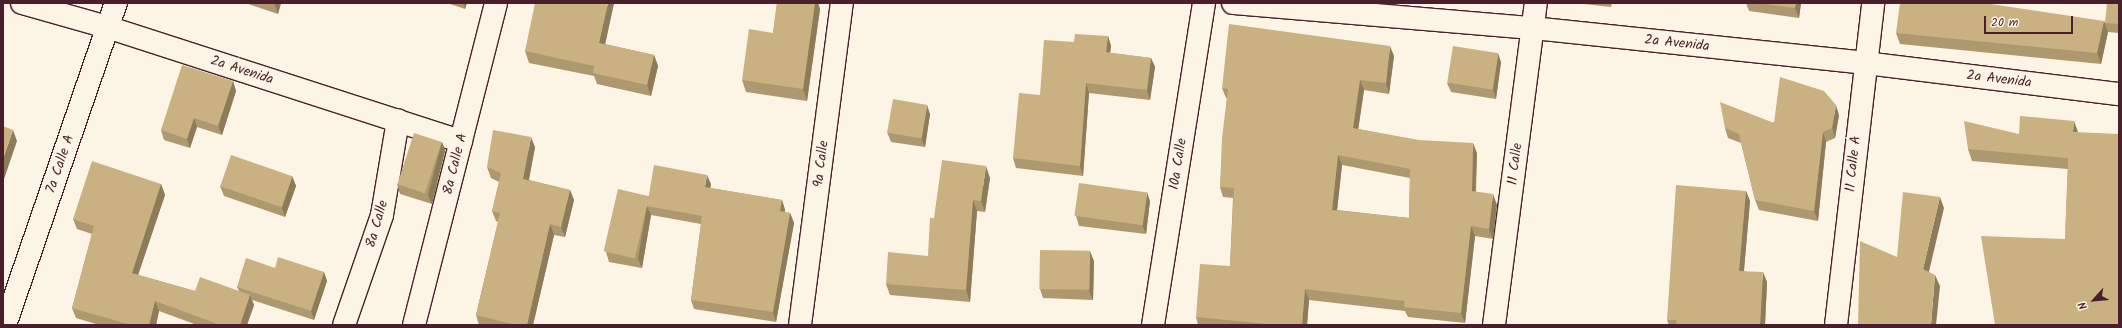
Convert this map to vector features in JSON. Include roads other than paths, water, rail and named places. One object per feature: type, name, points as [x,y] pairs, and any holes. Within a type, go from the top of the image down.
[{"type":"street","name":"2a Avenida","points":[[22,3],[107,27],[461,141]]},
{"type":"street","name":"7a Calle A","points":[[5,325],[116,3]]},
{"type":"street","name":"8a Calle A","points":[[414,325],[496,3]]},
{"type":"street","name":"9a Calle","points":[[800,325],[842,3]]},
{"type":"street","name":"10a Calle","points":[[1153,325],[1204,3]]},
{"type":"street","name":"2a Avenida","points":[[1233,3],[1533,28],[1865,63],[2119,94]]},
{"type":"street","name":"11 Calle","points":[[1494,325],[1536,3]]},
{"type":"street","name":"11 Calle A","points":[[1836,325],[1873,3]]},
{"type":"street","name":"8a Calle","points":[[344,325],[382,215],[398,120]]}]
